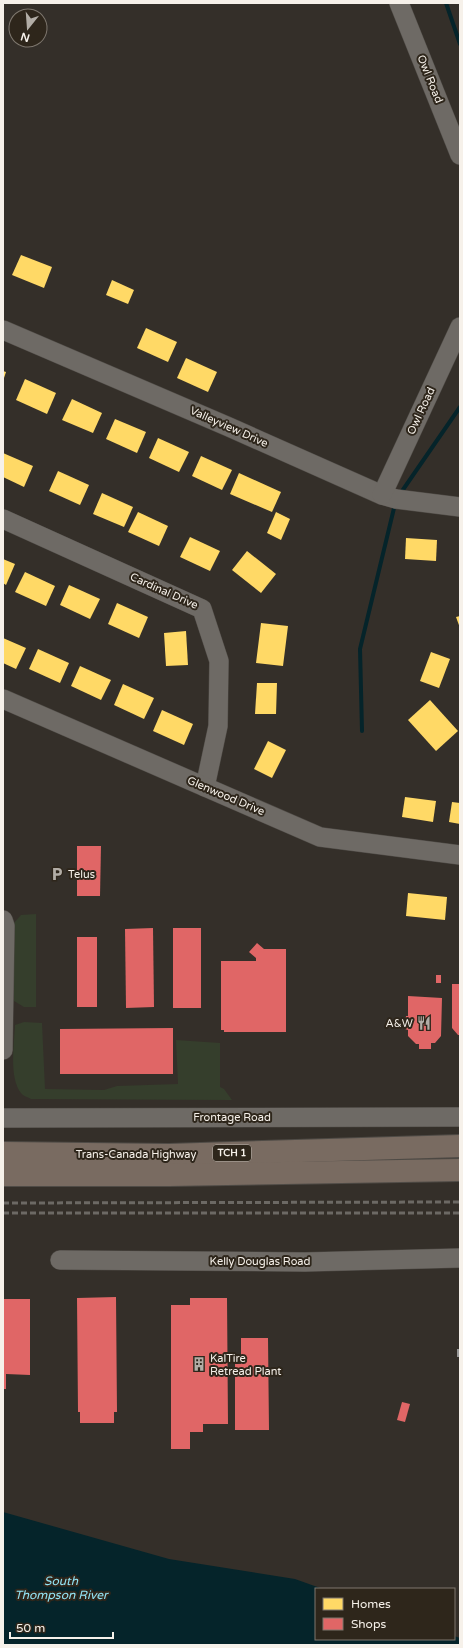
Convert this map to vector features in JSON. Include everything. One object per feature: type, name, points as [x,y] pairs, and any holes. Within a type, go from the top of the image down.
[{"type":"highway","name":"Trans-Canada Highway","points":[[3,1153],[169,1155],[460,1146]]},
{"type":"highway","name":"Trans-Canada Highway","points":[[3,1174],[169,1174],[460,1170]]},
{"type":"street","name":"Owl Road","points":[[399,3],[460,155]]},
{"type":"street","name":"Owl Road","points":[[382,495],[460,327]]},
{"type":"street","name":"Valleyview Drive","points":[[3,330],[222,424],[382,495],[396,499],[460,507]]},
{"type":"street","name":"Cardinal Drive","points":[[3,519],[202,608],[219,661],[218,726],[205,787]]},
{"type":"street","name":"Glenwood Drive","points":[[3,699],[320,837],[460,855]]},
{"type":"street","points":[[3,920],[6,926],[3,1050]]},
{"type":"street","name":"Frontage Road","points":[[3,1118],[460,1117]]},
{"type":"street","name":"Kelly Douglas Road","points":[[60,1260],[305,1262],[460,1258]]},
{"type":"green space","points":[[36,914],[36,1007],[24,1007],[14,1001],[14,923],[21,915]]},
{"type":"green space","points":[[24,1022],[42,1023],[45,1089],[104,1090],[117,1086],[178,1084],[176,1040],[220,1043],[220,1087],[224,1089],[232,1100],[31,1099],[24,1096],[17,1087],[13,1060],[15,1025]]},
{"type":"water","name":"South Thompson River","points":[[3,1512],[169,1559],[295,1579],[320,1588],[315,1588],[315,1640],[455,1640],[455,1636],[460,1638],[460,1645],[3,1645]]},
{"type":"building: Homes","points":[[21,255],[52,267],[44,288],[12,275]]},
{"type":"building: Homes","points":[[112,280],[134,290],[128,304],[106,295]]},
{"type":"building: Homes","points":[[146,328],[177,342],[168,362],[137,348]]},
{"type":"building: Homes","points":[[186,358],[217,372],[208,392],[177,378]]},
{"type":"building: Homes","points":[[3,371],[6,372],[3,381]]},
{"type":"building: Homes","points":[[25,379],[56,393],[47,414],[16,400]]},
{"type":"building: Homes","points":[[72,399],[102,413],[93,433],[62,420]]},
{"type":"building: Homes","points":[[115,419],[146,432],[137,453],[106,439]]},
{"type":"building: Homes","points":[[158,438],[189,452],[179,472],[149,458]]},
{"type":"building: Homes","points":[[3,453],[33,466],[24,487],[3,477]]},
{"type":"building: Homes","points":[[201,456],[232,470],[222,490],[192,476]]},
{"type":"building: Homes","points":[[58,471],[89,485],[80,505],[49,491]]},
{"type":"building: Homes","points":[[239,473],[281,492],[272,512],[230,494]]},
{"type":"building: Homes","points":[[102,493],[133,507],[124,527],[93,514]]},
{"type":"building: Homes","points":[[138,512],[168,526],[159,546],[128,532]]},
{"type":"building: Homes","points":[[276,512],[290,519],[281,540],[267,533]]},
{"type":"building: Homes","points":[[190,537],[220,551],[210,571],[180,557]]},
{"type":"building: Homes","points":[[406,538],[437,540],[436,561],[405,559]]},
{"type":"building: Homes","points":[[247,551],[276,574],[261,593],[232,570]]},
{"type":"building: Homes","points":[[3,559],[15,564],[6,585],[3,583]]},
{"type":"building: Homes","points":[[25,572],[55,586],[46,606],[15,592]]},
{"type":"building: Homes","points":[[69,585],[100,599],[90,619],[60,605]]},
{"type":"building: Homes","points":[[117,603],[148,617],[139,638],[108,624]]},
{"type":"building: Homes","points":[[460,616],[460,628],[456,617]]},
{"type":"building: Homes","points":[[261,623],[288,626],[283,666],[256,663]]},
{"type":"building: Homes","points":[[186,631],[188,665],[166,666],[164,633]]},
{"type":"building: Homes","points":[[3,638],[26,648],[16,669],[3,663]]},
{"type":"building: Homes","points":[[38,649],[69,663],[60,683],[29,669]]},
{"type":"building: Homes","points":[[431,652],[450,659],[439,688],[420,681]]},
{"type":"building: Homes","points":[[80,666],[111,680],[101,700],[71,686]]},
{"type":"building: Homes","points":[[257,683],[277,683],[276,714],[255,714]]},
{"type":"building: Homes","points":[[123,684],[154,698],[144,719],[114,705]]},
{"type":"building: Homes","points":[[430,700],[458,731],[436,751],[408,720]]},
{"type":"building: Homes","points":[[162,710],[193,724],[184,745],[153,731]]},
{"type":"building: Homes","points":[[268,741],[286,750],[272,778],[254,769]]},
{"type":"building: Homes","points":[[405,797],[436,801],[433,822],[402,817]]},
{"type":"building: Homes","points":[[452,802],[460,803],[460,824],[449,822]]},
{"type":"building: Homes","points":[[408,893],[447,897],[445,920],[406,916]]},
{"type":"building: Shops","points":[[77,846],[101,846],[100,896],[77,896]]},
{"type":"building: Shops","points":[[153,928],[154,1007],[126,1008],[125,929]]},
{"type":"building: Shops","points":[[173,928],[201,928],[201,1008],[173,1008]]},
{"type":"building: Shops","points":[[77,937],[97,937],[97,1007],[77,1007]]},
{"type":"building: Shops","points":[[257,943],[264,949],[286,949],[286,1032],[224,1032],[224,1030],[221,1030],[221,961],[256,961],[256,958],[249,952]]},
{"type":"building: Shops","points":[[436,975],[441,975],[441,983],[436,983]]},
{"type":"building: Shops","points":[[452,984],[460,984],[460,1035],[458,1035],[452,1028]]},
{"type":"building: Shops","name":"A&W","points":[[408,996],[442,998],[441,1036],[435,1043],[431,1043],[431,1049],[419,1049],[419,1044],[416,1044],[408,1036],[408,1030],[405,1029],[406,1016],[408,1016]]},
{"type":"building: Shops","points":[[173,1028],[173,1074],[60,1074],[60,1029]]},
{"type":"building: Shops","points":[[116,1297],[117,1412],[114,1412],[114,1423],[80,1423],[80,1412],[78,1412],[77,1298]]},
{"type":"building: Shops","name":"KalTire Retread Plant","points":[[190,1298],[227,1298],[228,1424],[203,1424],[203,1432],[190,1432],[190,1449],[171,1449],[171,1305],[190,1305]]},
{"type":"building: Shops","points":[[3,1299],[30,1299],[30,1375],[6,1374],[6,1389],[3,1389]]},
{"type":"building: Shops","points":[[241,1338],[268,1338],[269,1430],[235,1430],[235,1364],[241,1364]]},
{"type":"building: Shops","points":[[402,1402],[410,1404],[405,1422],[397,1420]]},
{"type":"building: Industry","points":[[457,1349],[460,1349],[460,1357],[457,1357]]},
{"type":"waterway","points":[[446,3],[460,44]]},
{"type":"waterway","points":[[400,494],[460,407]]},
{"type":"waterway","points":[[362,731],[360,649],[395,504]]},
{"type":"railway","points":[[3,1203],[460,1202]]},
{"type":"railway","points":[[3,1213],[460,1213]]},
{"type":"place","name":"Telus","points":[[57,874]]},
{"type":"place","name":"A&W","points":[[424,1023]]},
{"type":"place","name":"KalTire Retread Plant","points":[[199,1364]]}]
